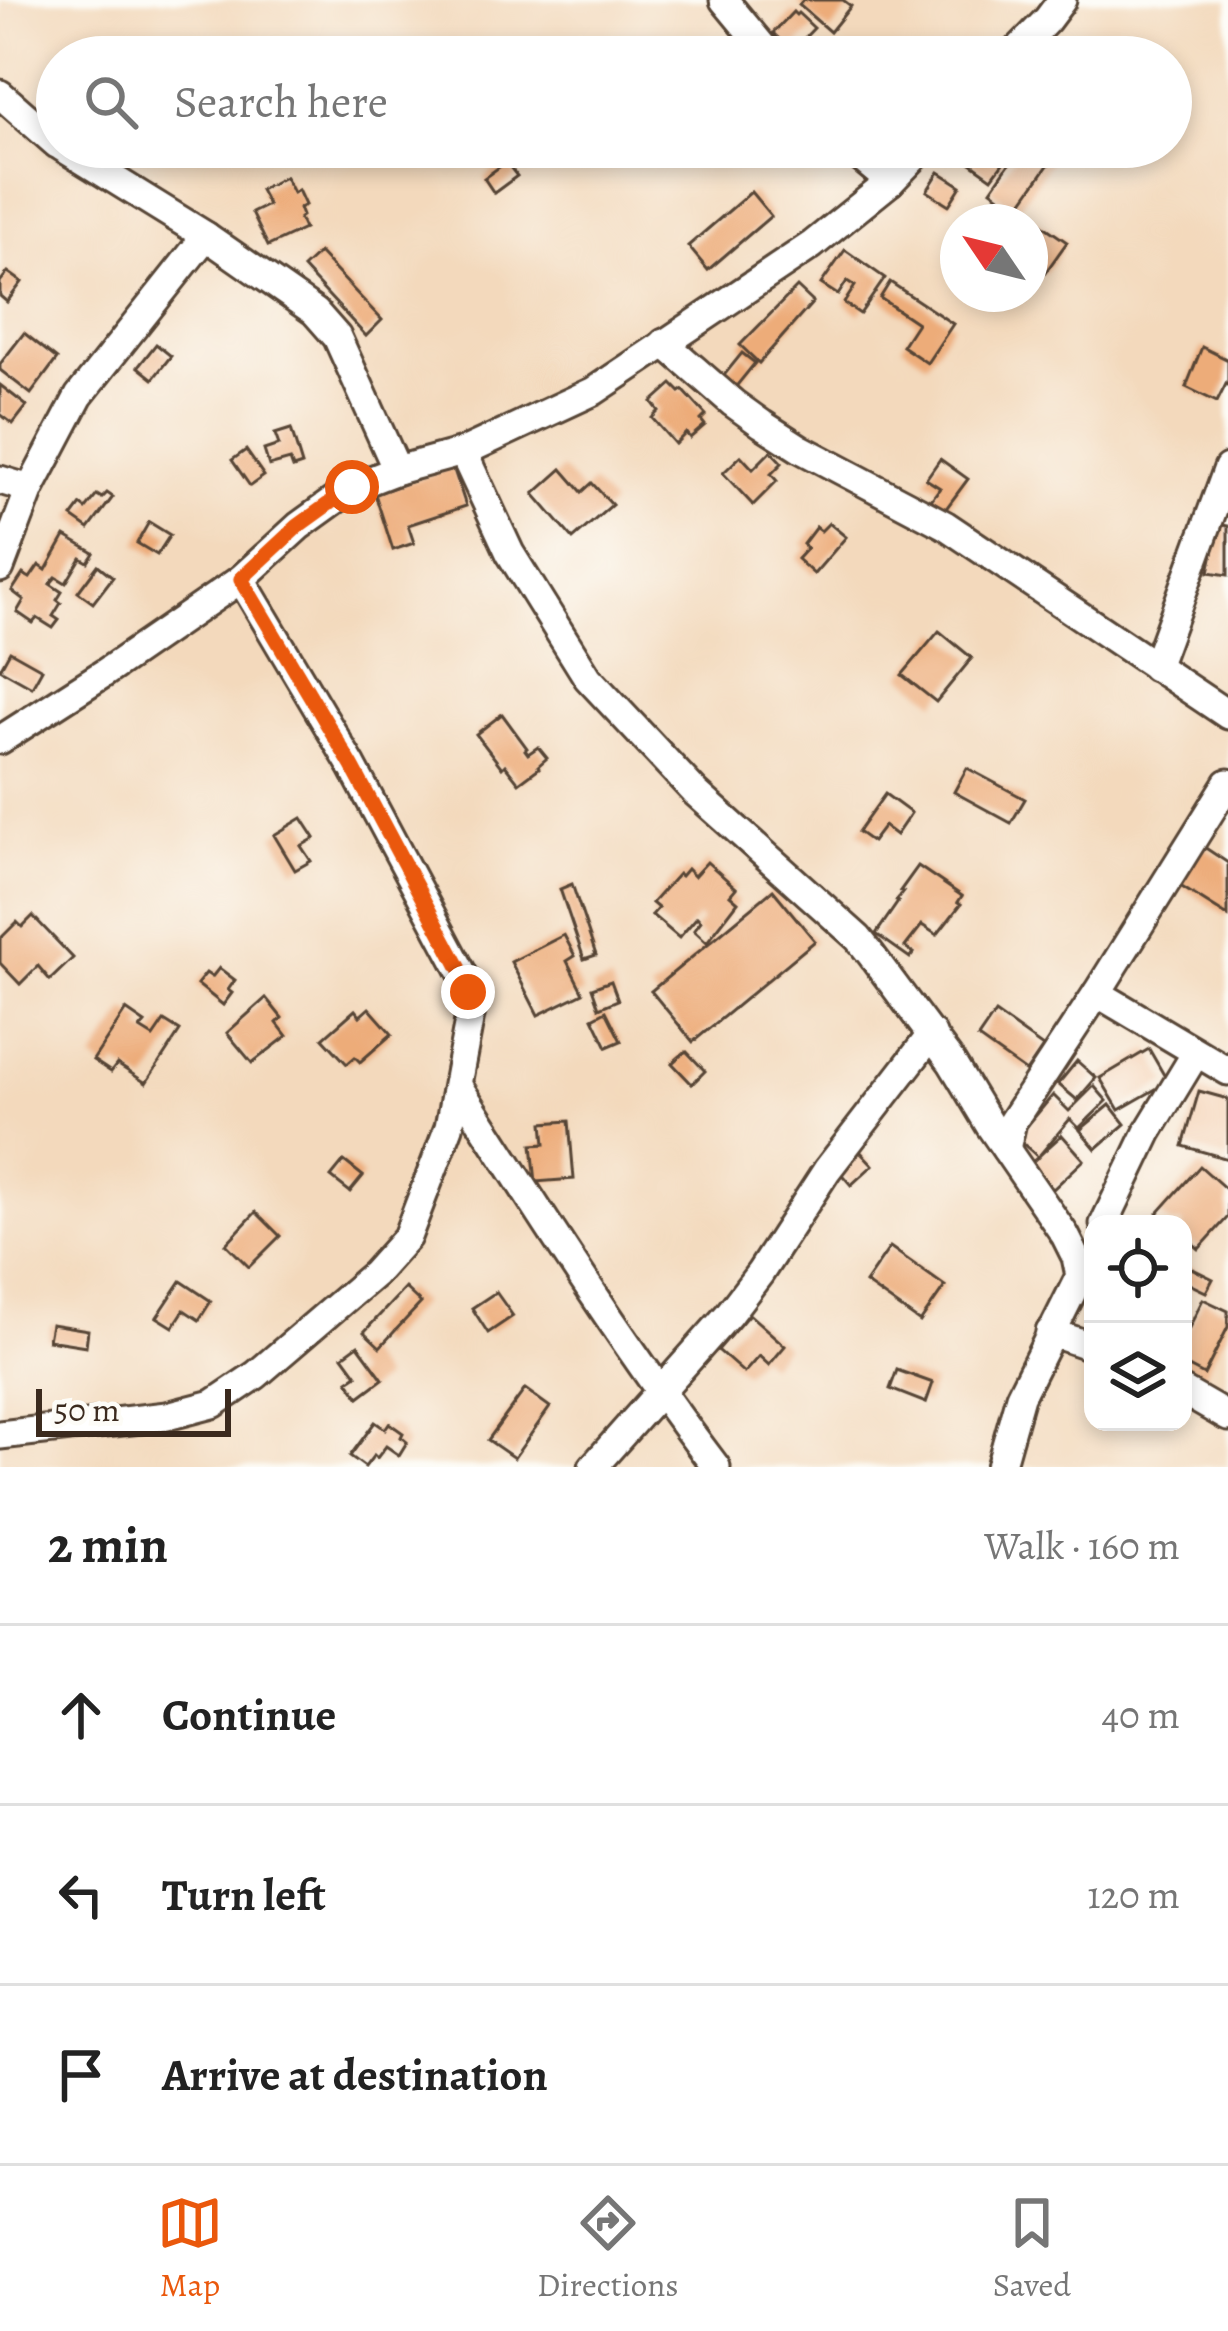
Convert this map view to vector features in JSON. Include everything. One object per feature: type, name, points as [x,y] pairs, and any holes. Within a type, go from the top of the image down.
[{"type":"street","points":[[724,0],[754,36]]},
{"type":"street","points":[[1031,36],[1062,0]]},
{"type":"street","points":[[0,94],[36,125]]},
{"type":"street","points":[[96,168],[315,312],[337,337],[397,470]]},
{"type":"street","points":[[873,168],[890,182]]},
{"type":"street","points":[[0,740],[241,579],[298,526],[352,487],[463,452],[593,391],[812,245],[904,168]]},
{"type":"street","points":[[0,568],[30,489],[79,396],[206,236]]},
{"type":"street","points":[[664,343],[762,424],[945,525],[1228,716]]},
{"type":"street","points":[[463,452],[510,553],[588,678],[696,793],[857,938],[932,1034],[1065,1235],[1080,1276]]},
{"type":"street","points":[[1155,667],[1228,468]]},
{"type":"street","points":[[0,480],[30,489]]},
{"type":"street","points":[[0,1435],[167,1416],[213,1404],[256,1375],[358,1290],[407,1237],[449,1127],[471,1010],[465,978],[352,766],[241,579]]},
{"type":"street","points":[[1006,1149],[1012,1122],[1228,783]]},
{"type":"street","points":[[1097,993],[1228,1071]]},
{"type":"street","points":[[593,1467],[749,1287],[827,1170],[932,1034]]},
{"type":"street","points":[[1108,1215],[1148,1132],[1196,1052]]},
{"type":"street","points":[[458,1086],[660,1394],[716,1467]]},
{"type":"street","points":[[1000,1467],[1020,1396],[1084,1267]]},
{"type":"street","points":[[1050,1332],[1084,1344]]},
{"type":"street","points":[[1192,1396],[1228,1418]]},
{"type":"building","points":[[803,0],[843,0],[851,6],[830,32],[799,5]]},
{"type":"building","points":[[793,12],[814,28],[806,36],[773,33]]},
{"type":"building","points":[[498,168],[511,168],[517,176],[494,193],[484,178]]},
{"type":"building","points":[[978,168],[999,168],[992,178]]},
{"type":"building","points":[[1006,168],[1046,168],[1021,204],[1010,204],[991,190]]},
{"type":"building","points":[[939,172],[961,186],[950,204],[927,191]]},
{"type":"building","points":[[285,177],[305,205],[299,208],[304,229],[268,246],[252,213],[268,205],[260,190]]},
{"type":"building","points":[[751,192],[771,216],[708,270],[688,246]]},
{"type":"building","points":[[1048,229],[1067,242],[1048,269]]},
{"type":"building","points":[[845,250],[885,278],[860,314],[844,303],[855,286],[847,281],[838,295],[821,284]]},
{"type":"building","points":[[319,253],[382,320],[366,336],[303,268]]},
{"type":"building","points":[[8,272],[22,282],[7,302],[0,296],[0,282]]},
{"type":"building","points":[[890,282],[953,324],[927,363],[902,346],[917,323],[880,298]]},
{"type":"building","points":[[797,287],[813,302],[759,363],[740,345]]},
{"type":"building","points":[[24,333],[57,359],[31,394],[0,370]]},
{"type":"building","points":[[156,344],[171,356],[153,379],[138,367]]},
{"type":"building","points":[[1202,347],[1228,360],[1228,385],[1217,402],[1186,387]]},
{"type":"building","points":[[742,353],[755,363],[734,389],[721,379]]},
{"type":"building","points":[[672,384],[706,415],[701,420],[705,425],[675,444],[652,418],[659,411],[652,402]]},
{"type":"building","points":[[0,385],[27,406],[13,424],[0,414]]},
{"type":"building","points":[[291,429],[302,465],[293,468],[290,460],[269,466],[264,450],[279,445],[275,434]]},
{"type":"building","points":[[246,450],[264,476],[250,486],[232,460]]},
{"type":"building","points":[[771,451],[782,463],[771,474],[777,481],[753,505],[723,473],[741,456],[753,469]]},
{"type":"building","points":[[940,459],[968,479],[945,510],[931,500],[940,488],[926,479]]},
{"type":"building","points":[[453,467],[466,506],[408,525],[414,543],[393,550],[375,494]]},
{"type":"building","points":[[562,469],[582,492],[592,483],[612,505],[573,539],[534,494]]},
{"type":"building","points":[[107,493],[113,497],[89,529],[72,517],[81,505],[86,509],[97,495],[102,498]]},
{"type":"building","points":[[149,522],[170,535],[157,555],[137,543]]},
{"type":"building","points":[[829,523],[846,537],[814,574],[797,559],[816,527],[821,531]]},
{"type":"building","points":[[1212,523],[1228,526],[1228,575],[1209,572]]},
{"type":"building","points":[[65,536],[94,553],[88,562],[81,558],[66,583],[56,577],[50,584],[62,592],[53,616],[59,620],[53,628],[17,612],[24,600],[12,591],[23,574],[30,578],[39,565],[46,570]]},
{"type":"building","points":[[98,565],[113,577],[93,603],[78,592]]},
{"type":"building","points":[[939,631],[972,658],[936,702],[902,675]]},
{"type":"building","points":[[10,651],[42,669],[32,687],[0,669]]},
{"type":"building","points":[[502,714],[528,754],[538,747],[547,758],[519,783],[476,734]]},
{"type":"building","points":[[967,768],[1025,799],[1011,823],[954,792]]},
{"type":"building","points":[[885,794],[911,813],[896,835],[884,826],[872,842],[858,832]]},
{"type":"building","points":[[302,818],[315,838],[301,846],[311,861],[295,870],[274,835]]},
{"type":"building","points":[[1201,845],[1228,863],[1228,916],[1177,884]]},
{"type":"building","points":[[707,862],[736,888],[730,895],[738,902],[707,942],[694,930],[701,921],[697,917],[679,938],[652,915],[658,908],[652,903],[678,874],[687,869],[694,876]]},
{"type":"building","points":[[918,866],[962,896],[937,935],[922,925],[905,947],[914,953],[910,958],[876,934]]},
{"type":"building","points":[[572,884],[596,955],[584,959],[560,889]]},
{"type":"building","points":[[773,890],[815,941],[693,1042],[651,991]]},
{"type":"building","points":[[33,916],[73,958],[50,980],[38,966],[20,984],[0,963],[0,939],[17,922],[22,927]]},
{"type":"building","points":[[564,935],[575,956],[567,961],[583,993],[538,1015],[511,962]]},
{"type":"building","points":[[219,968],[235,980],[223,1005],[197,984],[206,973],[212,977]]},
{"type":"building","points":[[611,981],[618,1000],[599,1008],[592,988]]},
{"type":"building","points":[[266,998],[282,1018],[277,1023],[287,1036],[252,1063],[227,1033]]},
{"type":"building","points":[[369,1008],[392,1034],[360,1062],[355,1057],[347,1064],[323,1038],[355,1010],[360,1016]]},
{"type":"building","points":[[126,1010],[145,1023],[140,1029],[153,1037],[164,1021],[180,1031],[146,1083],[117,1064],[111,1072],[93,1060]]},
{"type":"building","points":[[606,1011],[621,1041],[607,1047],[593,1018]]},
{"type":"building","points":[[995,1013],[1043,1047],[1026,1072],[978,1038]]},
{"type":"building","points":[[1149,1049],[1168,1082],[1119,1110],[1100,1078]]},
{"type":"building","points":[[686,1051],[705,1071],[692,1084],[672,1063]]},
{"type":"building","points":[[1077,1061],[1096,1078],[1077,1100],[1058,1084]]},
{"type":"building","points":[[1094,1086],[1107,1101],[1079,1128],[1070,1119],[1038,1157],[1017,1138],[1053,1095],[1069,1111]]},
{"type":"building","points":[[1199,1091],[1228,1099],[1228,1159],[1183,1146]]},
{"type":"building","points":[[1110,1105],[1125,1124],[1096,1149],[1080,1130]]},
{"type":"building","points":[[569,1121],[574,1179],[536,1182],[532,1145],[545,1144],[543,1123]]},
{"type":"building","points":[[1062,1135],[1084,1160],[1053,1189],[1030,1164]]},
{"type":"building","points":[[859,1150],[873,1165],[851,1185],[837,1169]]},
{"type":"building","points":[[344,1161],[363,1176],[350,1192],[331,1177]]},
{"type":"building","points":[[1200,1166],[1228,1191],[1228,1217],[1199,1249],[1192,1243],[1192,1215],[1158,1213]]},
{"type":"building","points":[[256,1212],[280,1236],[249,1267],[226,1244]]},
{"type":"building","points":[[890,1247],[945,1286],[920,1322],[865,1283]]},
{"type":"building","points":[[1192,1268],[1213,1279],[1206,1292],[1192,1285]]},
{"type":"building","points":[[181,1281],[211,1301],[199,1320],[184,1310],[173,1327],[157,1317]]},
{"type":"building","points":[[405,1288],[421,1303],[380,1347],[364,1332]]},
{"type":"building","points":[[496,1292],[513,1316],[488,1333],[472,1308]]},
{"type":"building","points":[[1203,1299],[1228,1311],[1228,1327],[1204,1375],[1192,1369],[1192,1322]]},
{"type":"building","points":[[749,1314],[785,1346],[769,1365],[759,1356],[744,1373],[718,1350]]},
{"type":"building","points":[[51,1324],[88,1330],[86,1346],[48,1340]]},
{"type":"building","points":[[358,1345],[383,1379],[359,1397],[348,1381],[357,1375],[343,1356]]},
{"type":"building","points":[[897,1370],[933,1383],[926,1403],[890,1389]]},
{"type":"building","points":[[525,1389],[550,1407],[514,1458],[488,1440]]},
{"type":"building","points":[[375,1422],[385,1429],[389,1423],[407,1442],[399,1455],[386,1446],[365,1467],[350,1456]]},
{"type":"route","points":[[352,487],[298,526],[241,579],[352,766],[465,978],[468,992]]}]
